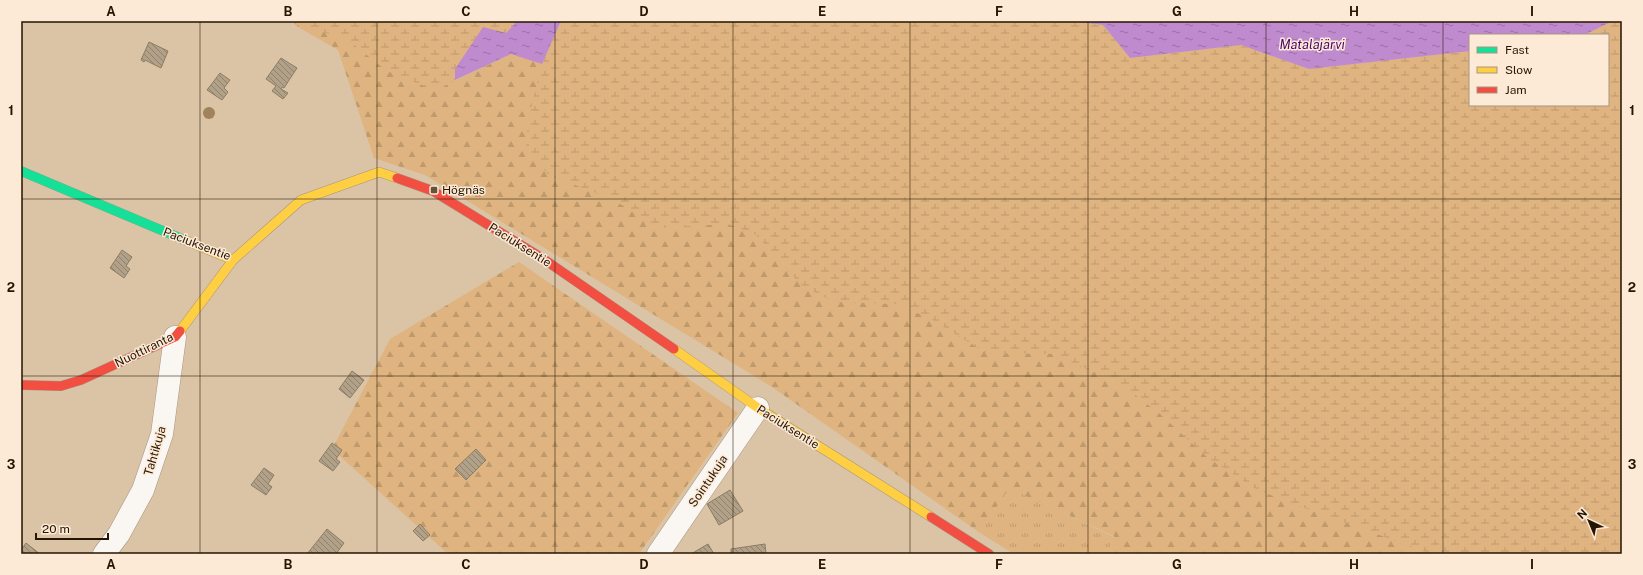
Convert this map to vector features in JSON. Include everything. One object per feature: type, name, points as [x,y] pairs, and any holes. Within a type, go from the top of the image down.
[{"type":"street","name":"Paciuksentie","points":[[21,171],[233,260],[301,200],[379,172],[433,191],[542,258],[758,408],[989,554]]},
{"type":"street","name":"Nuottiranta","points":[[21,385],[61,386],[81,380],[175,337],[233,260]]},
{"type":"street","name":"Tahtikuja","points":[[104,554],[119,534],[143,490],[162,434],[175,337]]},
{"type":"street","name":"Sointukuja","points":[[658,554],[758,408]]},
{"type":"green space","points":[[292,21],[517,21],[455,69],[456,80],[511,54],[542,63],[561,21],[1103,25],[1130,58],[1241,45],[1309,69],[1469,51],[1469,106],[1609,106],[1609,34],[1586,34],[1613,21],[1622,21],[1622,554],[1107,554],[1114,536],[1009,488],[980,533],[772,387],[425,175],[374,158],[338,50],[298,27]]},
{"type":"green space","points":[[292,21],[517,21],[506,33],[455,69],[455,80],[437,91],[387,71],[344,37],[298,27]]},
{"type":"green space","points":[[561,21],[1070,21],[1103,25],[1130,58],[1241,45],[1309,69],[1469,51],[1469,106],[1609,106],[1609,34],[1586,34],[1613,21],[1622,21],[1622,554],[1432,554],[1285,501],[1256,489],[1208,458],[1160,414],[1122,385],[1053,354],[986,353],[931,319],[896,304],[834,302],[801,285],[756,235],[728,224],[659,228],[612,199],[548,175],[526,145],[528,119],[542,64]]},
{"type":"green space","points":[[519,262],[738,413],[639,554],[448,554],[332,449],[390,339]]},
{"type":"green space","points":[[1009,487],[1114,537],[1107,554],[1014,554],[980,533]]},
{"type":"water","points":[[517,21],[561,21],[542,64],[511,54],[455,80],[455,69],[483,27],[506,33]]},
{"type":"water","name":"Matalajärvi","points":[[1070,21],[1613,21],[1586,34],[1469,34],[1469,51],[1309,69],[1241,45],[1130,58],[1103,25]]},
{"type":"building","points":[[149,42],[168,51],[161,68],[145,60],[144,62],[141,60]]},
{"type":"building","points":[[281,58],[297,68],[284,88],[282,87],[281,89],[288,93],[283,99],[272,91],[276,86],[266,79]]},
{"type":"building","points":[[220,73],[230,80],[224,88],[228,92],[222,100],[207,90]]},
{"type":"building","points":[[122,250],[132,257],[126,266],[130,269],[124,278],[110,268]]},
{"type":"building","points":[[352,371],[364,380],[350,398],[339,389]]},
{"type":"building","points":[[332,443],[342,450],[336,459],[340,462],[333,471],[319,461]]},
{"type":"building","points":[[476,449],[486,460],[466,480],[455,469]]},
{"type":"building","points":[[264,468],[274,475],[268,484],[272,487],[266,495],[251,485]]},
{"type":"building","points":[[730,490],[743,511],[719,525],[707,504]]},
{"type":"building","points":[[420,524],[430,535],[423,541],[413,531]]},
{"type":"building","points":[[327,529],[344,543],[336,554],[307,554]]},
{"type":"building","points":[[26,543],[40,554],[21,554],[21,550]]},
{"type":"building","points":[[708,544],[714,554],[691,554]]},
{"type":"building","points":[[765,544],[766,554],[731,554],[731,549]]},
{"type":"traffic: fast","points":[[21,171],[187,241]]},
{"type":"traffic: slow","points":[[180,331],[233,260],[301,200],[379,172],[397,178]]},
{"type":"traffic: slow","points":[[187,241],[233,260]]},
{"type":"traffic: slow","points":[[674,349],[758,408],[931,517]]},
{"type":"traffic: jam","points":[[397,178],[433,191],[542,258],[674,349]]},
{"type":"traffic: jam","points":[[21,385],[61,386],[81,380],[175,337],[180,331]]},
{"type":"traffic: jam","points":[[931,517],[989,554]]},
{"type":"place","name":"Högnäs","points":[[434,190]]}]
